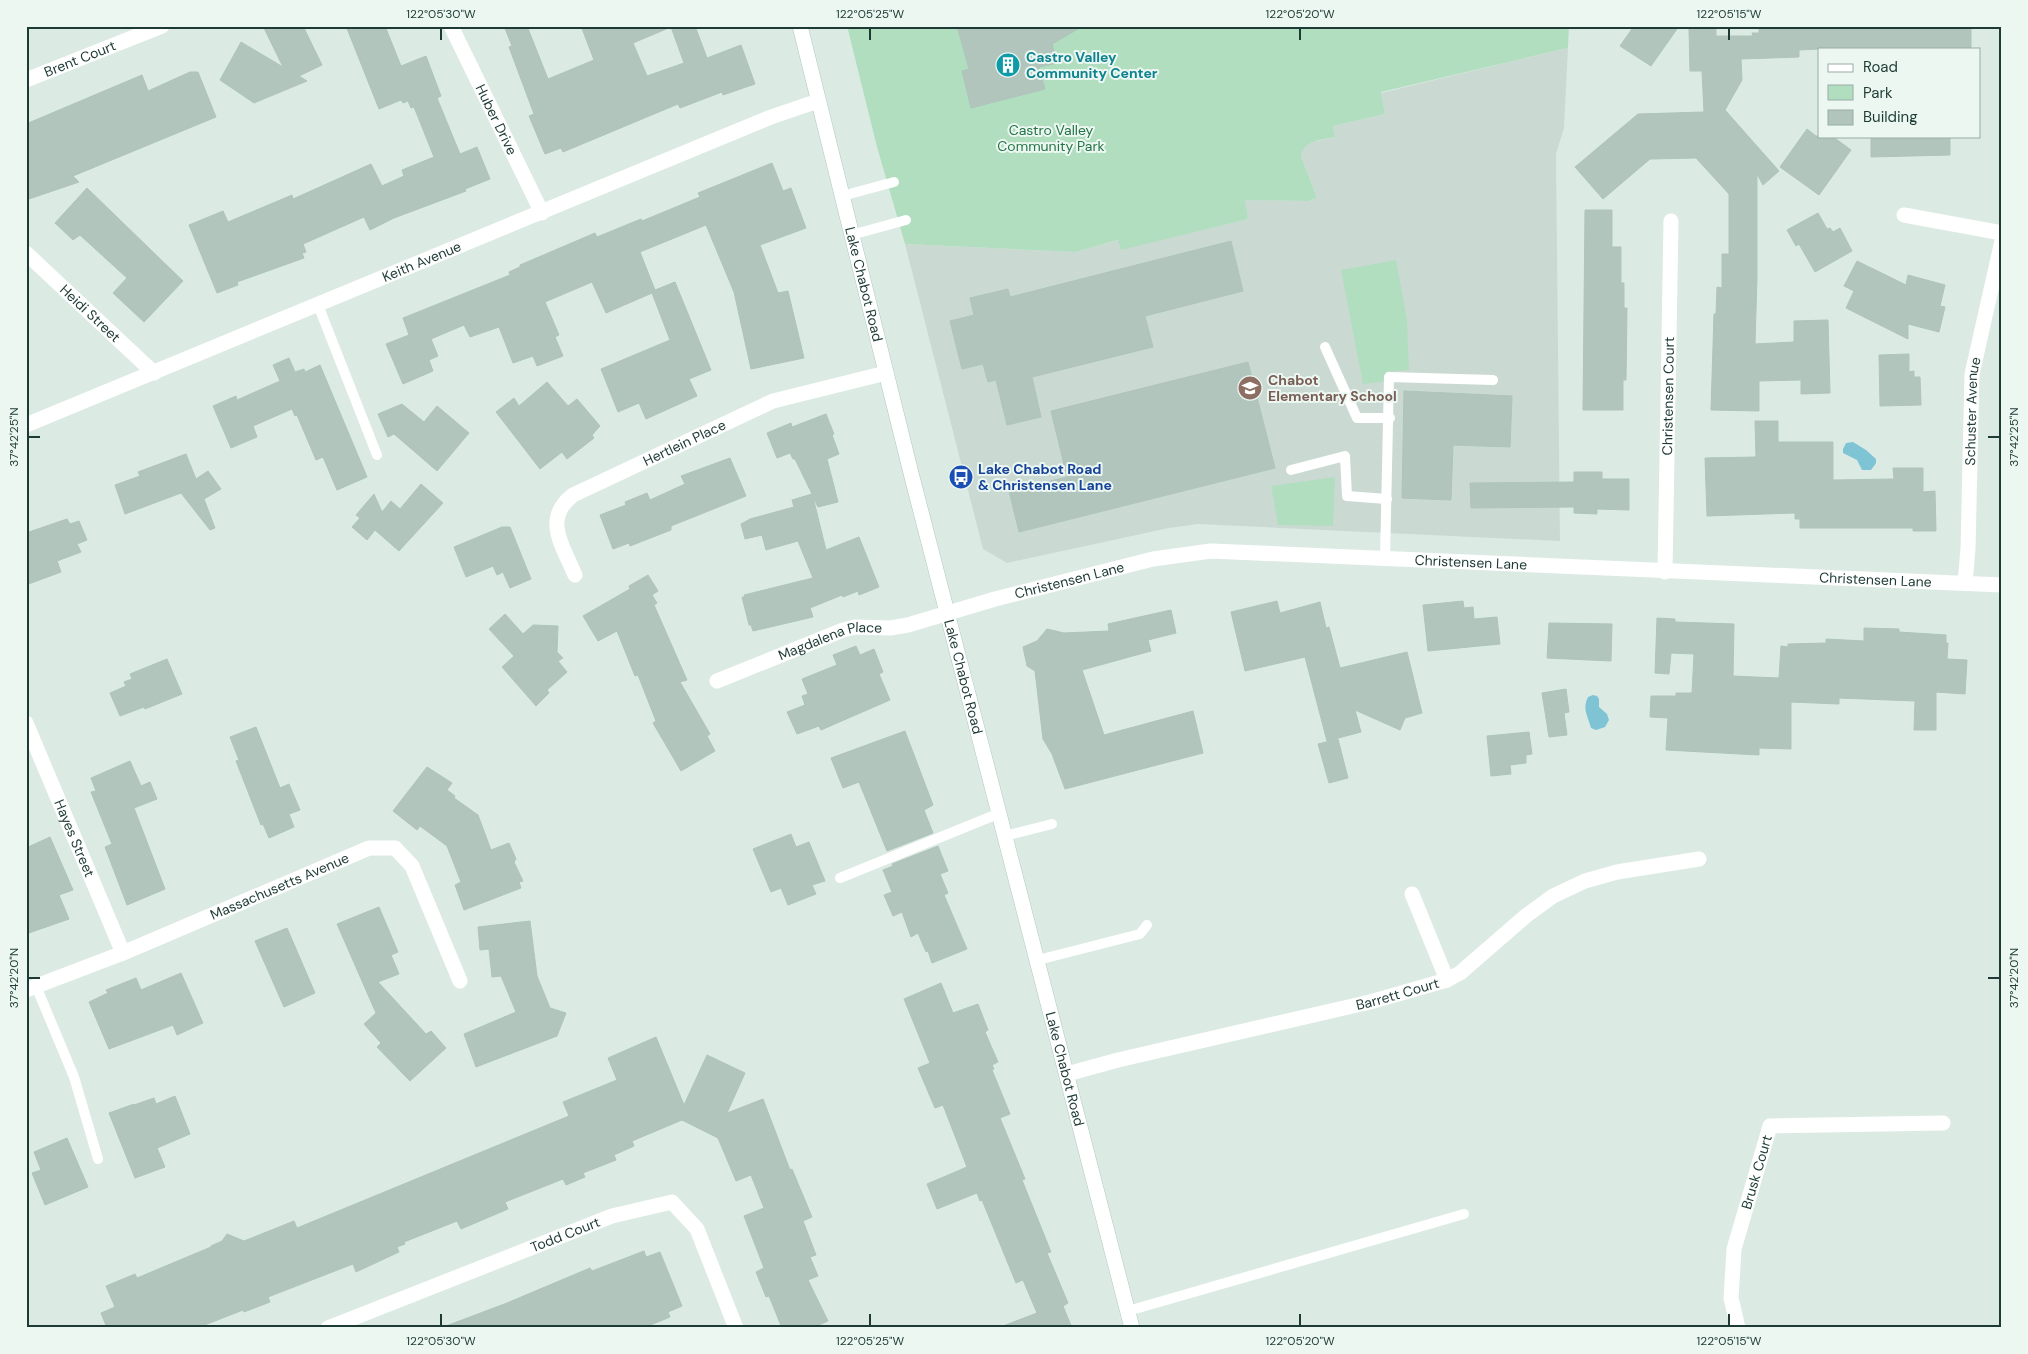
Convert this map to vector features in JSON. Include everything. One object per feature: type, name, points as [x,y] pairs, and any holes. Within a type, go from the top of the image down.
[{"type":"street","name":"Brent Court","points":[[26,80],[162,26]]},
{"type":"street","name":"Huber Drive","points":[[450,26],[542,213]]},
{"type":"street","name":"Lake Chabot Road","points":[[800,26],[886,374],[1132,1328]]},
{"type":"street","name":"Keith Avenue","points":[[26,425],[771,117],[818,101]]},
{"type":"street","points":[[1904,215],[2002,233]]},
{"type":"street","name":"Christensen Court","points":[[1665,572],[1671,221]]},
{"type":"street","name":"Schuster Avenue","points":[[1965,583],[1968,549],[1972,374],[2002,241]]},
{"type":"street","name":"Heidi Street","points":[[26,253],[154,373]]},
{"type":"street","name":"Hertlein Place","points":[[575,576],[556,529],[556,518],[563,504],[573,495],[773,401],[886,374]]},
{"type":"street","name":"Christensen Lane","points":[[947,612],[1153,559],[1211,551],[2002,585]]},
{"type":"street","name":"Magdalena Place","points":[[717,681],[842,630],[855,627],[890,628],[908,625],[947,612]]},
{"type":"street","name":"Hayes Street","points":[[26,723],[123,952]]},
{"type":"street","name":"Massachusetts Avenue","points":[[31,988],[123,952],[370,848],[394,848],[412,866],[460,981]]},
{"type":"street","name":"Barrett Court","points":[[1067,1074],[1127,1058],[1370,1002],[1447,980],[1460,973],[1534,910],[1553,896],[1569,888],[1585,881],[1617,872],[1699,859]]},
{"type":"street","points":[[1412,894],[1447,980]]},
{"type":"street","name":"Brusk Court","points":[[1738,1328],[1731,1298],[1734,1249],[1770,1126],[1943,1123]]},
{"type":"street","name":"Todd Court","points":[[328,1328],[612,1216],[672,1202],[697,1229],[736,1328]]},
{"type":"lane","points":[[842,196],[894,182]]},
{"type":"lane","points":[[852,234],[906,220]]},
{"type":"lane","points":[[318,305],[377,455]]},
{"type":"lane","points":[[1325,347],[1357,418],[1390,418]]},
{"type":"lane","points":[[1385,558],[1390,377],[1493,380]]},
{"type":"lane","points":[[1292,470],[1345,456],[1347,496],[1387,499]]},
{"type":"lane","points":[[840,878],[1000,813]]},
{"type":"lane","points":[[1006,836],[1052,824]]},
{"type":"lane","points":[[1038,960],[1140,934],[1147,924]]},
{"type":"lane","points":[[31,988],[74,1078],[98,1159]]},
{"type":"lane","points":[[1128,1311],[1464,1214]]},
{"type":"shaded area","name":"Chabot Elementary School","points":[[1568,48],[1564,128],[1556,154],[1560,541],[1198,524],[1169,528],[1007,563],[983,549],[905,244],[1076,252],[1119,240],[1121,249],[1248,219],[1244,200],[1309,201],[1317,198],[1301,156],[1302,149],[1307,143],[1335,137],[1333,126],[1385,114],[1381,93]]},
{"type":"green space","name":"Castro Valley Community Park","points":[[847,26],[1569,26],[1568,48],[1381,92],[1385,114],[1333,126],[1335,137],[1314,142],[1305,147],[1301,156],[1317,198],[1309,201],[1245,200],[1248,219],[1121,250],[1118,240],[1076,252],[905,244],[877,147]]},
{"type":"green space","points":[[1396,260],[1407,319],[1409,370],[1386,372],[1387,381],[1363,384],[1341,270]]},
{"type":"green space","points":[[1335,477],[1333,526],[1278,525],[1271,486]]},
{"type":"water","points":[[1853,442],[1876,459],[1876,463],[1871,470],[1862,470],[1857,460],[1843,453],[1846,443]]},
{"type":"water","points":[[1593,695],[1599,699],[1599,707],[1607,714],[1609,720],[1605,727],[1596,730],[1591,728],[1586,709],[1588,697]]},
{"type":"building","points":[[263,26],[303,26],[322,65],[299,76],[307,81],[254,103],[220,80],[241,42],[283,67]]},
{"type":"building","points":[[346,26],[385,26],[401,66],[426,56],[441,96],[437,98],[460,154],[477,147],[490,179],[465,189],[466,191],[394,218],[370,230],[364,217],[303,244],[306,252],[302,253],[304,258],[237,282],[238,285],[217,293],[189,225],[223,211],[228,222],[292,195],[293,199],[371,164],[382,186],[404,176],[402,170],[434,157],[414,107],[411,108],[408,101],[403,103],[401,100],[379,109]]},
{"type":"building","points":[[504,26],[527,26],[548,79],[594,60],[581,26],[695,26],[707,58],[741,45],[755,84],[723,95],[722,92],[680,108],[678,104],[563,152],[561,148],[545,154],[529,116],[534,114],[509,47],[512,46]],"holes":[[[671,27],[684,63],[647,76],[633,43]]]},
{"type":"building","name":"Castro Valley Community Center","points":[[957,26],[1083,26],[1052,44],[1057,63],[1039,67],[1045,89],[971,108],[962,71],[969,69]]},
{"type":"building","points":[[1634,26],[1670,26],[1668,29],[1677,29],[1651,66],[1620,46]]},
{"type":"building","points":[[1759,26],[1971,26],[1971,48],[1818,48],[1799,50],[1799,57],[1741,59],[1742,80],[1725,110],[1779,171],[1763,185],[1757,174],[1755,344],[1794,342],[1794,321],[1828,320],[1830,393],[1801,394],[1801,380],[1759,381],[1759,411],[1711,410],[1714,314],[1716,314],[1717,287],[1722,288],[1722,254],[1729,254],[1729,194],[1696,158],[1650,159],[1603,199],[1575,167],[1638,114],[1704,112],[1702,71],[1690,71],[1689,29],[1716,29],[1716,36],[1753,36],[1752,33],[1759,33]]},
{"type":"building","points":[[190,72],[198,72],[216,117],[73,176],[79,182],[26,200],[26,124],[142,75],[148,91]]},
{"type":"building","points":[[1807,129],[1818,136],[1818,138],[1835,138],[1851,150],[1819,195],[1780,167]]},
{"type":"building","points":[[1871,138],[1950,138],[1950,155],[1871,157]]},
{"type":"building","points":[[772,163],[783,191],[791,188],[806,228],[760,245],[778,293],[788,291],[804,358],[751,369],[734,292],[706,225],[640,252],[655,290],[675,282],[711,370],[689,379],[697,396],[646,419],[639,403],[618,412],[601,369],[670,340],[652,293],[606,313],[592,282],[545,302],[559,335],[555,337],[563,356],[537,366],[533,356],[513,363],[499,327],[470,337],[464,325],[431,339],[438,356],[429,360],[433,371],[403,384],[386,344],[409,335],[403,318],[510,275],[509,272],[520,267],[520,265],[595,233],[597,237],[641,219],[642,221],[700,197],[698,193]]},
{"type":"building","points":[[87,188],[183,281],[144,322],[113,293],[127,278],[80,235],[73,240],[55,223]]},
{"type":"building","points":[[1585,210],[1612,210],[1612,247],[1621,247],[1621,283],[1624,283],[1624,308],[1627,308],[1626,380],[1623,380],[1623,410],[1583,410]]},
{"type":"building","points":[[1818,213],[1827,229],[1830,228],[1833,232],[1840,228],[1852,251],[1815,272],[1799,244],[1796,246],[1787,230]]},
{"type":"building","points":[[1231,241],[1243,291],[1145,316],[1153,347],[1032,377],[1041,417],[1007,425],[996,380],[988,382],[983,364],[962,369],[950,321],[974,315],[970,298],[1008,289],[1010,297]]},
{"type":"building","points":[[1857,261],[1906,285],[1908,275],[1945,285],[1940,306],[1945,307],[1939,332],[1908,324],[1908,339],[1846,308],[1854,291],[1844,286]]},
{"type":"building","points":[[1909,354],[1909,372],[1914,371],[1914,377],[1920,377],[1921,405],[1880,406],[1879,355]]},
{"type":"building","points":[[289,358],[295,372],[304,369],[305,372],[320,365],[367,477],[337,490],[323,457],[316,460],[297,415],[295,416],[292,409],[253,426],[257,437],[231,448],[213,406],[236,396],[237,400],[280,381],[273,365]]},
{"type":"building","points":[[1248,362],[1275,468],[1019,532],[1009,491],[1067,477],[1051,411]]},
{"type":"building","points":[[547,382],[568,406],[577,399],[600,426],[592,435],[594,438],[567,459],[562,452],[540,469],[496,412],[514,398],[519,406]]},
{"type":"building","points":[[1404,391],[1512,396],[1510,447],[1453,445],[1451,500],[1402,498]]},
{"type":"building","points":[[402,404],[424,422],[437,406],[469,433],[437,471],[394,434],[388,437],[378,414]]},
{"type":"building","points":[[826,414],[839,454],[827,459],[838,502],[818,507],[813,497],[826,550],[859,537],[879,587],[859,595],[858,591],[843,597],[842,595],[810,608],[813,617],[753,631],[751,625],[749,625],[742,597],[745,597],[744,595],[813,578],[798,541],[766,550],[762,535],[745,539],[741,524],[750,519],[794,507],[792,500],[812,494],[795,459],[793,459],[790,453],[777,458],[767,433],[791,423],[792,427]]},
{"type":"building","points":[[1755,421],[1778,421],[1778,442],[1833,442],[1833,480],[1894,479],[1893,468],[1923,468],[1923,492],[1935,491],[1936,531],[1913,531],[1913,528],[1800,528],[1800,519],[1795,519],[1795,513],[1707,516],[1705,458],[1756,457]]},
{"type":"building","points":[[186,454],[196,479],[208,471],[221,489],[204,499],[215,528],[210,530],[181,493],[125,514],[115,485],[140,476],[138,472]]},
{"type":"building","points":[[730,458],[746,496],[671,526],[671,530],[630,546],[629,543],[613,549],[600,515],[626,505],[625,502],[647,493],[650,500],[685,484],[681,476]]},
{"type":"building","points":[[1574,472],[1602,472],[1602,479],[1629,479],[1629,510],[1597,509],[1597,514],[1574,513],[1574,507],[1471,508],[1470,483],[1574,482]]},
{"type":"building","points":[[421,484],[443,503],[399,551],[375,530],[367,540],[352,527],[360,518],[356,515],[374,494],[382,512],[391,501],[400,509]]},
{"type":"building","points":[[67,519],[70,524],[79,521],[87,540],[77,544],[81,552],[57,561],[61,572],[26,585],[26,533]]},
{"type":"building","points":[[502,527],[510,527],[531,579],[510,588],[503,572],[497,575],[493,566],[466,577],[454,547]]},
{"type":"building","points":[[648,575],[658,591],[652,595],[657,603],[654,605],[687,680],[680,682],[710,734],[707,736],[715,751],[681,771],[653,723],[656,721],[638,675],[635,676],[617,631],[598,641],[583,616],[630,589],[629,586]]},
{"type":"building","points":[[1277,601],[1280,613],[1320,602],[1326,628],[1329,627],[1340,668],[1407,652],[1422,713],[1405,718],[1400,730],[1355,710],[1361,732],[1327,741],[1305,657],[1245,671],[1231,612]]},
{"type":"building","points":[[1463,601],[1464,608],[1473,607],[1474,619],[1497,617],[1500,644],[1428,651],[1423,605]]},
{"type":"building","points":[[1171,610],[1176,633],[1148,640],[1151,651],[1082,670],[1104,735],[1193,711],[1203,753],[1065,789],[1052,754],[1043,739],[1035,671],[1027,666],[1023,647],[1037,641],[1047,629],[1064,633],[1109,631],[1108,624]]},
{"type":"building","points":[[505,614],[523,634],[533,625],[558,626],[557,652],[563,658],[558,661],[567,672],[547,690],[549,693],[536,706],[502,667],[514,656],[489,629]]},
{"type":"building","points":[[1657,618],[1675,619],[1675,622],[1734,624],[1733,676],[1779,678],[1781,646],[1788,647],[1788,644],[1826,643],[1826,639],[1864,641],[1864,628],[1899,629],[1899,632],[1946,635],[1946,643],[1948,643],[1947,659],[1967,660],[1965,694],[1936,692],[1936,730],[1914,730],[1915,701],[1839,698],[1839,704],[1791,702],[1791,749],[1759,748],[1759,755],[1666,750],[1668,718],[1650,717],[1651,696],[1676,696],[1676,693],[1692,693],[1694,654],[1671,653],[1669,674],[1655,673]]},
{"type":"building","points":[[1549,623],[1612,624],[1611,661],[1547,658]]},
{"type":"building","points":[[856,646],[860,655],[874,649],[883,672],[879,674],[890,700],[821,730],[819,726],[797,734],[787,712],[805,705],[802,696],[808,694],[802,679],[837,665],[833,655]]},
{"type":"building","points":[[167,659],[182,694],[145,709],[144,707],[120,716],[110,693],[126,686],[124,682],[132,679],[130,674]]},
{"type":"building","points":[[1566,689],[1569,712],[1564,713],[1567,735],[1549,737],[1542,693]]},
{"type":"building","points":[[256,727],[280,788],[289,784],[300,810],[289,814],[294,827],[269,838],[263,824],[261,825],[236,761],[239,760],[230,737]]},
{"type":"building","points":[[905,731],[933,805],[924,810],[933,833],[887,851],[859,782],[843,788],[831,758]]},
{"type":"building","points":[[1529,732],[1532,754],[1526,755],[1526,763],[1510,765],[1511,774],[1491,776],[1487,736]]},
{"type":"building","points":[[1338,739],[1348,778],[1329,783],[1318,744]]},
{"type":"building","points":[[130,761],[141,786],[150,782],[157,799],[134,808],[165,889],[127,905],[105,847],[112,844],[91,792],[96,791],[91,778]]},
{"type":"building","points":[[427,767],[452,783],[447,790],[455,796],[454,798],[478,815],[491,850],[509,843],[516,859],[514,862],[523,881],[519,882],[521,888],[464,910],[455,885],[461,882],[447,846],[420,826],[417,830],[393,811]]},
{"type":"building","points":[[791,834],[796,847],[809,842],[825,881],[812,885],[816,894],[788,905],[781,888],[771,892],[753,849]]},
{"type":"building","points":[[50,837],[73,890],[59,895],[69,919],[26,934],[26,848]]},
{"type":"building","points":[[938,846],[948,871],[940,874],[948,893],[944,895],[967,949],[932,963],[918,933],[911,937],[902,912],[893,916],[884,895],[892,892],[883,870],[893,866],[892,864]]},
{"type":"building","points":[[379,907],[398,952],[391,955],[399,974],[378,982],[426,1034],[431,1031],[446,1048],[410,1081],[377,1047],[381,1043],[364,1024],[376,1013],[337,924]]},
{"type":"building","points":[[530,921],[537,976],[550,1008],[566,1013],[557,1036],[476,1067],[464,1034],[516,1012],[501,976],[492,977],[489,949],[480,950],[478,927]]},
{"type":"building","points":[[287,928],[315,993],[284,1007],[255,941]]},
{"type":"building","points":[[181,973],[203,1023],[177,1035],[173,1025],[109,1049],[89,1002],[108,993],[106,990],[136,978],[141,990]]},
{"type":"building","points":[[941,983],[953,1013],[978,1004],[988,1030],[985,1032],[998,1062],[992,1065],[994,1069],[992,1070],[1010,1114],[1000,1118],[1025,1179],[1022,1180],[1051,1252],[1047,1253],[1068,1303],[1063,1306],[1072,1328],[1004,1328],[1003,1326],[1037,1313],[1023,1280],[1016,1283],[982,1200],[980,1201],[977,1193],[937,1209],[927,1184],[967,1167],[943,1105],[935,1108],[918,1068],[930,1063],[904,999]]},
{"type":"building","points":[[656,1037],[684,1105],[707,1055],[745,1073],[727,1113],[763,1099],[790,1170],[792,1169],[812,1217],[803,1221],[816,1255],[810,1257],[818,1276],[808,1280],[828,1321],[812,1328],[782,1328],[769,1296],[766,1297],[756,1272],[764,1268],[744,1216],[764,1208],[751,1175],[736,1181],[718,1138],[682,1120],[632,1141],[634,1146],[614,1155],[616,1160],[583,1173],[585,1177],[566,1185],[563,1179],[505,1202],[508,1209],[461,1229],[457,1221],[404,1242],[405,1244],[397,1247],[399,1252],[356,1272],[353,1264],[268,1297],[270,1302],[244,1312],[243,1310],[197,1328],[107,1328],[101,1313],[115,1307],[106,1286],[135,1274],[137,1278],[211,1247],[222,1241],[227,1234],[244,1241],[294,1221],[297,1228],[569,1116],[563,1102],[617,1080],[608,1058]]},
{"type":"building","points":[[175,1096],[190,1134],[157,1148],[165,1167],[135,1178],[109,1113],[154,1098],[156,1104]]},
{"type":"building","points":[[67,1138],[88,1187],[45,1205],[32,1173],[41,1170],[34,1152]]},
{"type":"building","points":[[644,1251],[646,1257],[660,1252],[682,1306],[668,1312],[670,1317],[643,1328],[447,1328],[446,1326],[590,1268],[592,1271]]},
{"type":"place","name":"Castro Valley Community Center","points":[[1008,65]]},
{"type":"place","name":"Chabot Elementary School","points":[[1250,388]]},
{"type":"place","name":"Lake Chabot Road & Christensen Lane","points":[[961,477]]}]
